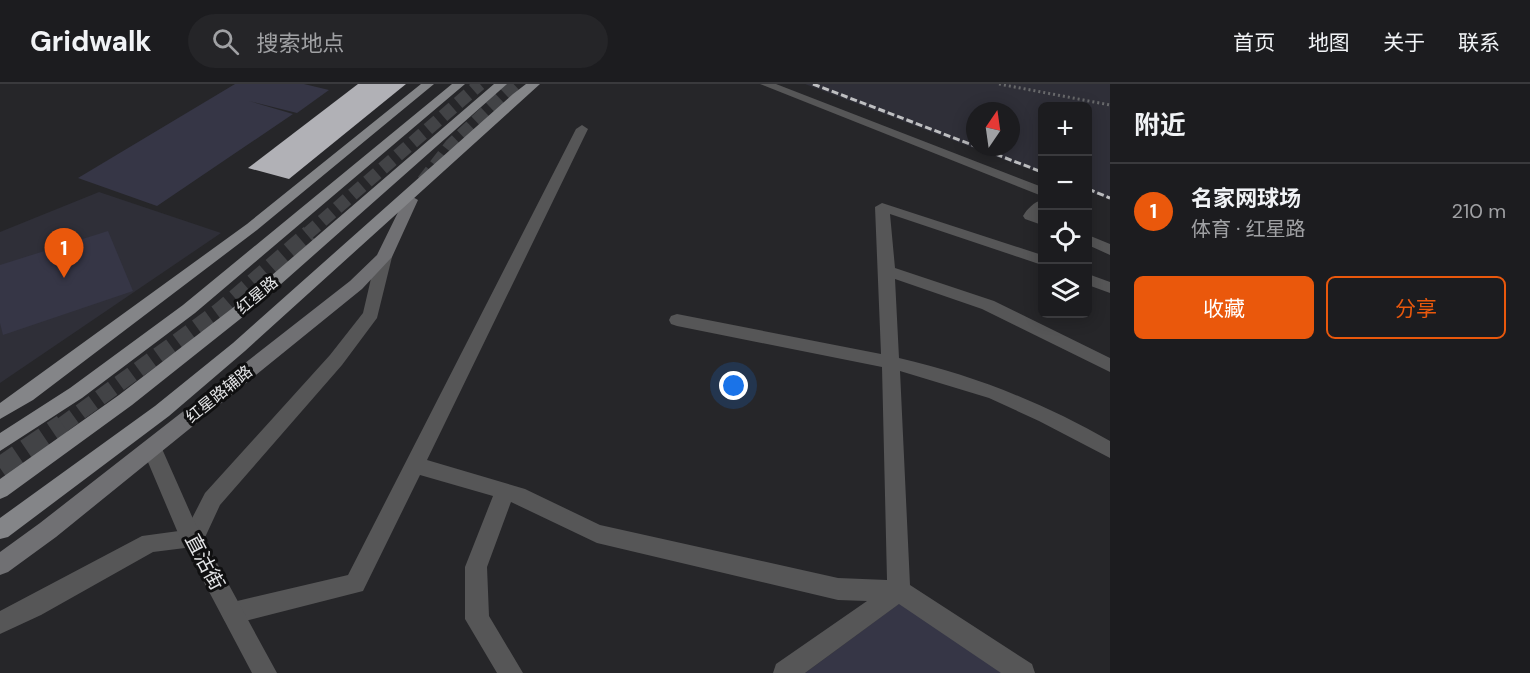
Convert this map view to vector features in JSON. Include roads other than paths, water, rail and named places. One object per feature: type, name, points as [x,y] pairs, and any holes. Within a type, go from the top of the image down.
[{"type":"main road","points":[[0,412],[83,354],[252,227],[428,84]]},
{"type":"main road","name":"红星路","points":[[0,443],[76,393],[189,309],[459,84]]},
{"type":"main road","name":"红星路","points":[[0,490],[89,428],[188,352],[327,238],[440,134],[501,84]]},
{"type":"main road","points":[[0,530],[162,411],[231,355],[517,96],[534,84]]},
{"type":"main road","name":"红星路辅路","points":[[0,565],[48,530],[356,285],[384,257],[411,200]]},
{"type":"street","points":[[766,84],[1038,190]]},
{"type":"street","points":[[233,613],[355,584],[582,129]]},
{"type":"street","points":[[899,591],[887,271],[882,207],[1038,259]]},
{"type":"street","points":[[1038,208],[1030,216],[1038,219]]},
{"type":"street","points":[[1092,242],[1110,250]]},
{"type":"street","points":[[0,622],[33,607],[150,543],[193,539],[212,499],[336,360],[371,314],[384,257]]},
{"type":"street","points":[[887,271],[988,305],[1110,366]]},
{"type":"street","points":[[1092,281],[1110,288]]},
{"type":"street","points":[[678,320],[891,364],[980,388],[1074,429],[1110,450]]},
{"type":"street","name":"直沽街","points":[[152,448],[193,539],[265,673]]},
{"type":"street","points":[[414,465],[518,495],[597,534],[838,590],[899,591],[1023,673]]},
{"type":"street","points":[[505,491],[476,567],[477,619],[511,673]]},
{"type":"street","points":[[785,673],[899,591]]},
{"type":"tunnel","points":[[307,234],[480,84]]},
{"type":"tunnel","points":[[423,181],[451,145],[515,84]]},
{"type":"tunnel","points":[[61,426],[220,310],[309,233]]},
{"type":"tunnel","points":[[0,468],[63,425]]},
{"type":"railway","points":[[813,84],[966,143]]},
{"type":"railway","points":[[1000,156],[1038,170]]},
{"type":"railway","points":[[1092,191],[1110,198]]},
{"type":"place","name":"名家网球场","points":[[64,278]]}]
